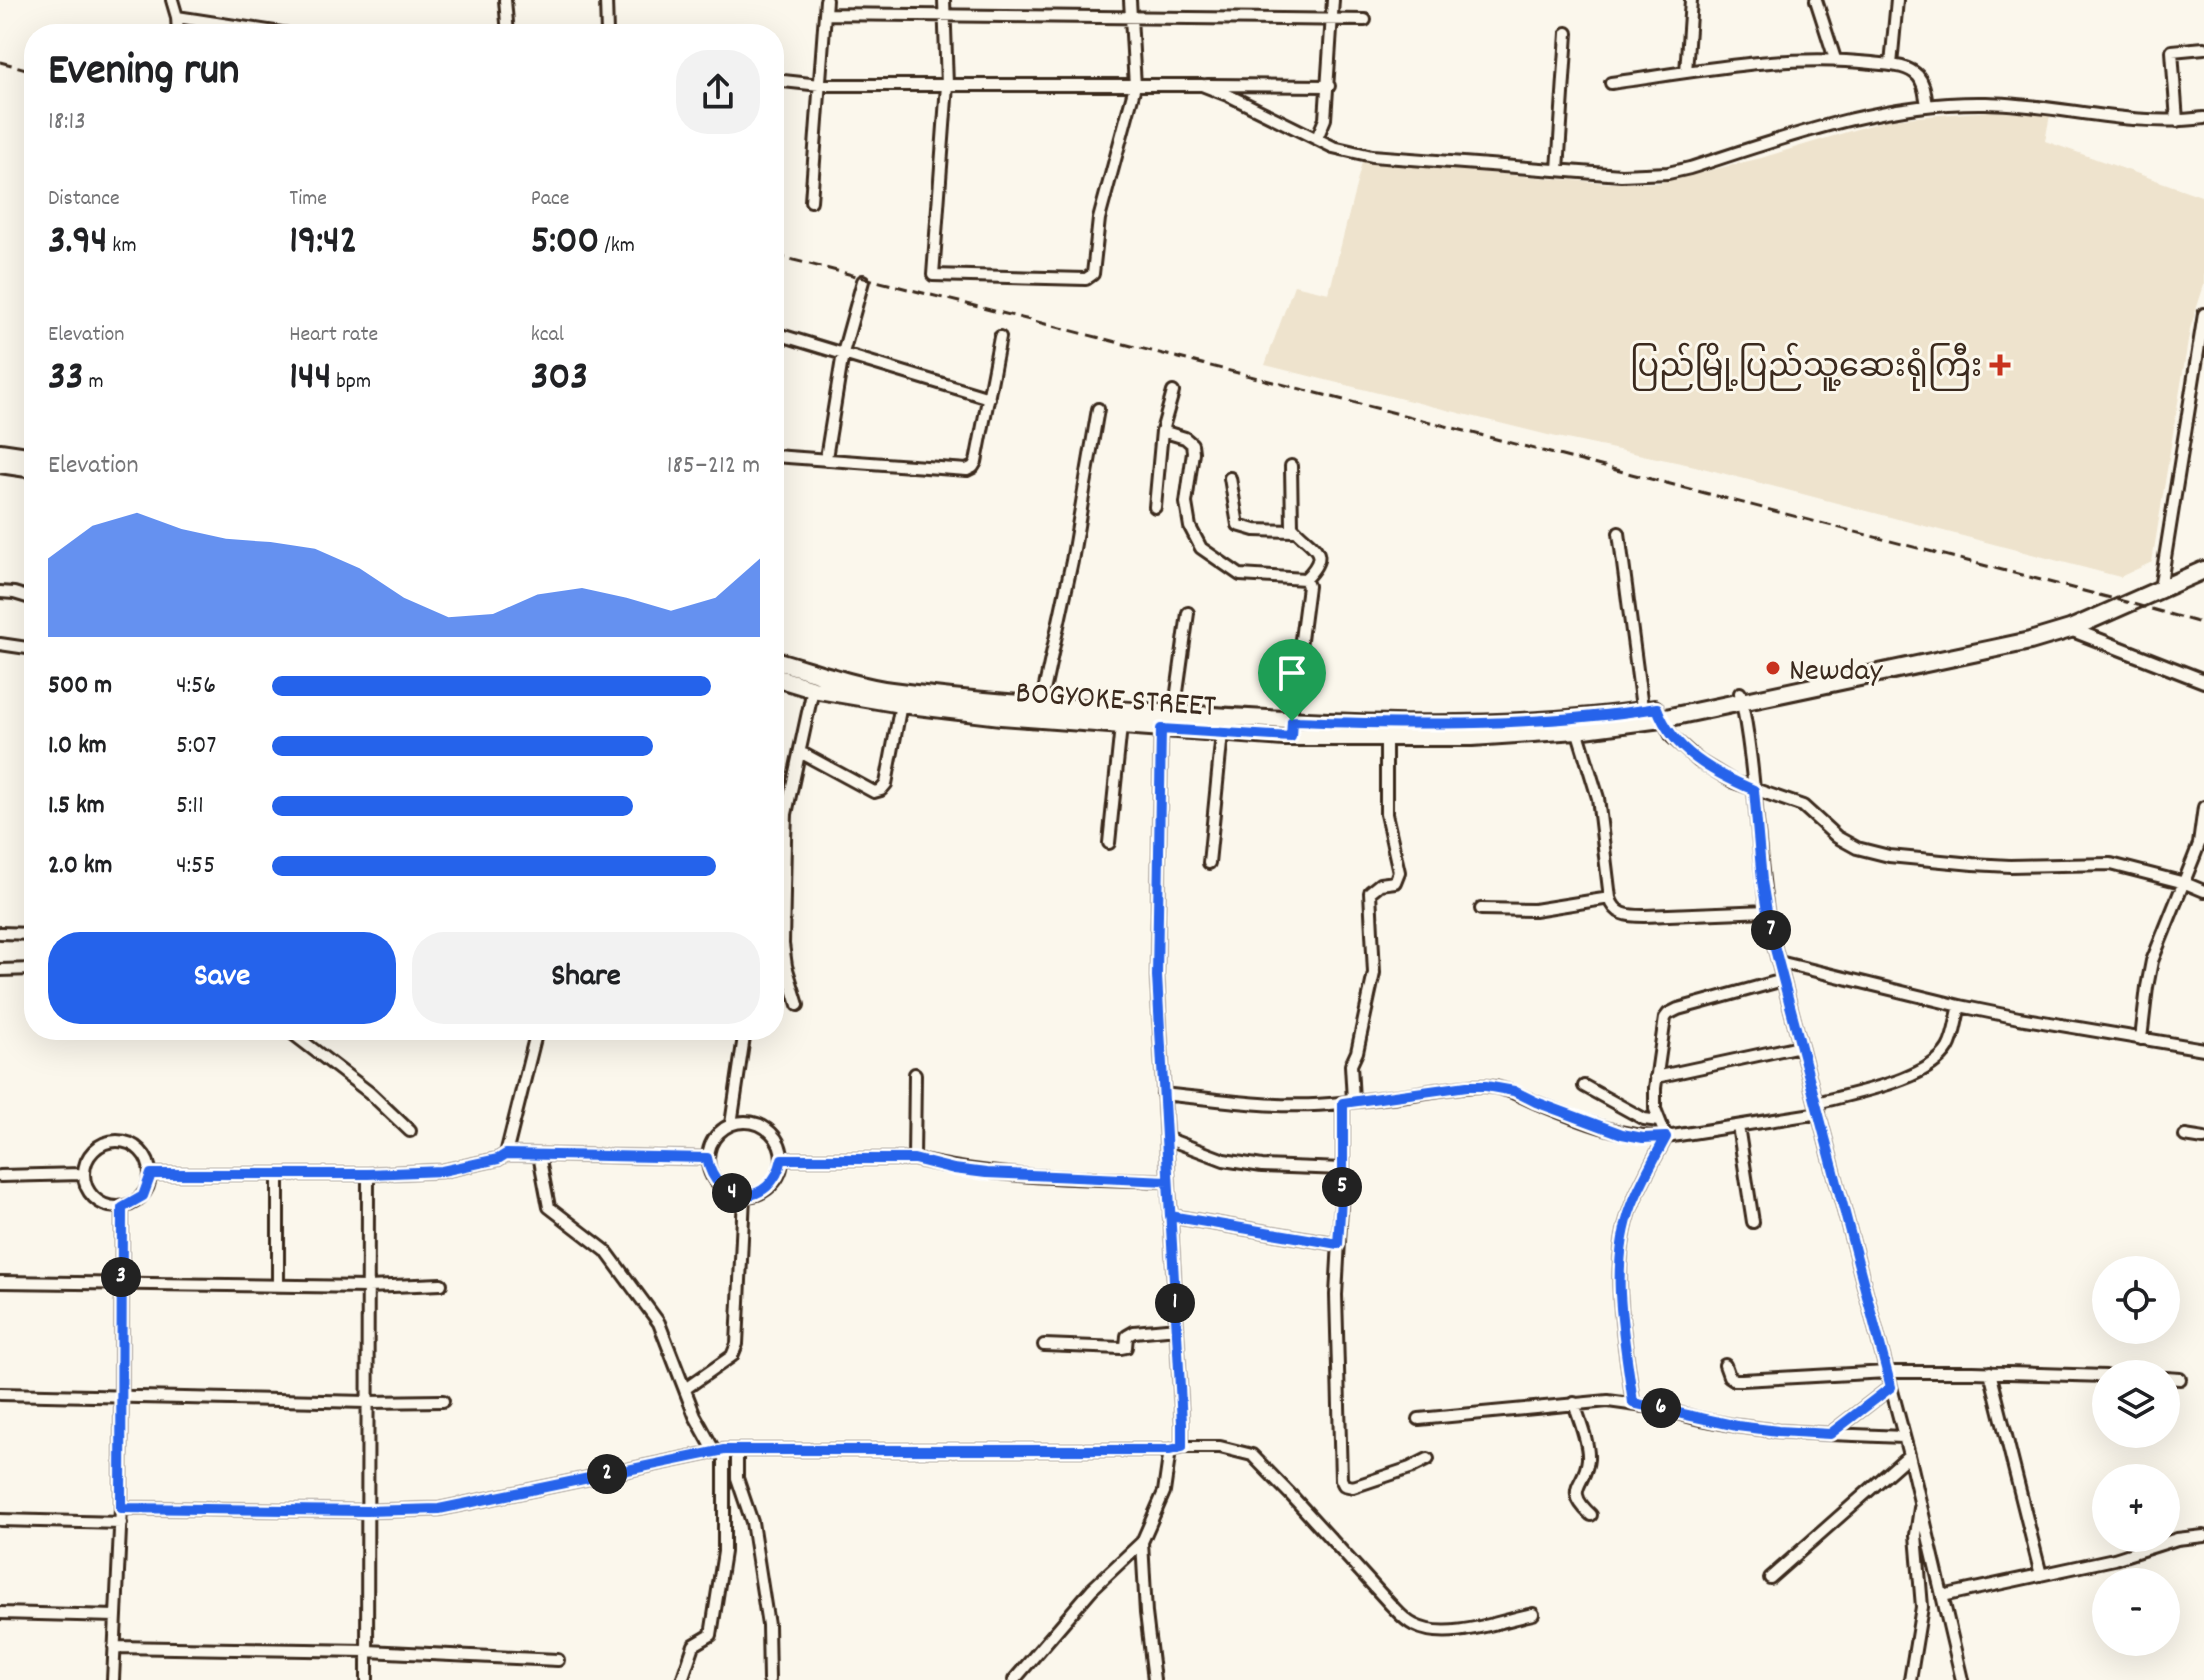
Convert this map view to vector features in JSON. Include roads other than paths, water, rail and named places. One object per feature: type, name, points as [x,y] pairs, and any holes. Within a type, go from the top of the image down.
[{"type":"main road","points":[[0,452],[24,456]]},
{"type":"main road","points":[[0,464],[24,468]]},
{"type":"main road","name":"BOGYOKE STREET","points":[[784,663],[890,691],[983,702],[1174,714],[1386,737],[1472,737],[1651,715],[1954,652],[2030,641],[2204,570]]},
{"type":"main road","name":"BOGYOKE STREET","points":[[784,680],[813,689],[901,704],[1001,716],[1222,733],[1467,723],[1575,723]]},
{"type":"street","points":[[172,0],[177,24]]},
{"type":"street","points":[[505,0],[507,24]]},
{"type":"street","points":[[606,0],[607,24]]},
{"type":"street","points":[[811,201],[826,0]]},
{"type":"street","points":[[944,0],[947,85],[933,275],[1086,279],[1093,274],[1099,219],[1135,86],[1130,0]]},
{"type":"street","points":[[1317,138],[1325,119],[1329,86],[1333,0]]},
{"type":"street","points":[[1686,72],[1691,0]]},
{"type":"street","points":[[1816,0],[1835,59]]},
{"type":"street","points":[[1891,65],[1897,0]]},
{"type":"street","points":[[825,14],[1365,20]]},
{"type":"street","points":[[177,17],[223,24]]},
{"type":"street","points":[[1558,170],[1567,33]]},
{"type":"street","points":[[2177,121],[2172,51],[2204,48]]},
{"type":"street","points":[[1611,83],[1783,60],[1835,59],[1903,67],[1917,74],[1927,105]]},
{"type":"street","points":[[784,81],[820,85],[1329,86]]},
{"type":"street","points":[[1202,85],[1333,147],[1372,156],[1621,175],[1668,173],[1837,123],[1927,105],[2012,104],[2122,117],[2177,121],[2204,118]]},
{"type":"street","points":[[826,458],[843,353],[863,281]]},
{"type":"street","points":[[2160,589],[2204,314]]},
{"type":"street","points":[[784,336],[989,398]]},
{"type":"street","points":[[784,456],[967,470],[973,467],[1000,337]]},
{"type":"street","points":[[1155,507],[1162,431],[1173,392]]},
{"type":"street","points":[[1041,705],[1072,561],[1098,409]]},
{"type":"street","points":[[1162,431],[1185,438],[1192,444],[1186,503],[1190,527],[1201,548],[1240,575],[1305,579],[1314,570],[1319,555],[1317,549],[1292,526],[1291,466]]},
{"type":"street","points":[[1230,478],[1238,525],[1255,530],[1295,531]]},
{"type":"street","points":[[1619,533],[1651,715],[1686,751],[1721,775],[1754,790],[1796,802],[1809,809],[1837,837],[1857,848],[1889,856],[2010,866],[2111,864],[2204,891]]},
{"type":"street","points":[[1291,729],[1308,586],[1305,579]]},
{"type":"street","points":[[0,592],[24,596]]},
{"type":"street","points":[[1174,714],[1188,613]]},
{"type":"street","points":[[2072,626],[2204,681]]},
{"type":"street","points":[[0,644],[24,648]]},
{"type":"street","points":[[784,901],[786,814],[813,689]]},
{"type":"street","points":[[1741,698],[1767,911],[1909,1455],[1962,1680]]},
{"type":"street","points":[[800,752],[874,792],[881,790],[886,784],[901,704]]},
{"type":"street","points":[[1575,723],[1598,798],[1613,907],[1619,912],[1637,916],[1767,911]]},
{"type":"street","points":[[1109,843],[1121,726]]},
{"type":"street","points":[[1161,729],[1157,976],[1182,1447]]},
{"type":"street","points":[[1209,863],[1222,733]]},
{"type":"street","points":[[1386,737],[1386,814],[1399,872],[1395,882],[1380,884],[1370,892],[1374,973],[1357,1052],[1351,1065],[1336,1295],[1341,1479],[1344,1485],[1353,1487],[1428,1459]]},
{"type":"street","points":[[2141,1039],[2152,961],[2199,844],[2204,807]]},
{"type":"street","points":[[1481,909],[1534,910],[1610,898]]},
{"type":"street","points":[[0,933],[24,934]]},
{"type":"street","points":[[784,951],[798,1005]]},
{"type":"street","points":[[1779,962],[1960,1006],[2204,1049]]},
{"type":"street","points":[[0,970],[24,969]]},
{"type":"street","points":[[1666,1137],[1655,1100],[1665,1018],[1672,1011],[1783,980]]},
{"type":"street","points":[[1163,1094],[1257,1104],[1348,1102],[1467,1086],[1496,1087],[1514,1091],[1622,1134],[1643,1138],[1666,1137],[1738,1126],[1818,1108],[1896,1082],[1937,1060],[1950,1044],[1960,1006]]},
{"type":"street","points":[[301,1040],[370,1093],[410,1131]]},
{"type":"street","points":[[506,1154],[534,1040]]},
{"type":"street","points":[[731,1124],[744,1040]]},
{"type":"street","points":[[1656,1077],[1800,1046]]},
{"type":"street","points":[[914,1159],[915,1074]]},
{"type":"street","points":[[1584,1086],[1644,1119],[1659,1121]]},
{"type":"street","points":[[746,1121],[760,1124],[772,1133],[780,1145],[782,1159],[779,1173],[771,1185],[758,1193],[744,1196],[730,1193],[718,1184],[710,1172],[707,1158],[711,1144],[719,1132],[731,1124],[746,1121]]},
{"type":"street","points":[[1738,1126],[1753,1222]]},
{"type":"street","points":[[2185,1136],[2204,1139]]},
{"type":"street","points":[[1633,1403],[1620,1290],[1622,1243],[1632,1205],[1666,1137]]},
{"type":"street","points":[[1166,1138],[1224,1160],[1262,1166],[1343,1169]]},
{"type":"street","points":[[117,1140],[134,1144],[146,1157],[151,1174],[143,1196],[122,1208],[103,1205],[95,1199],[88,1193],[82,1174],[87,1157],[100,1144],[117,1140]]},
{"type":"street","points":[[151,1174],[442,1171],[498,1159],[506,1154],[707,1158]]},
{"type":"street","points":[[539,1155],[549,1207],[606,1251],[659,1323],[695,1416],[720,1451],[724,1552],[711,1635],[694,1645],[682,1680]]},
{"type":"street","points":[[782,1159],[914,1159],[986,1173],[1168,1181]]},
{"type":"street","points":[[0,1176],[82,1174]]},
{"type":"street","points":[[278,1174],[278,1286]]},
{"type":"street","points":[[367,1680],[368,1174]]},
{"type":"street","points":[[685,1389],[732,1356],[737,1344],[744,1196]]},
{"type":"street","points":[[113,1680],[121,1523],[122,1208]]},
{"type":"street","points":[[1170,1216],[1338,1244]]},
{"type":"street","points":[[0,1282],[368,1287],[441,1284]]},
{"type":"street","points":[[1044,1345],[1121,1348],[1126,1347],[1127,1336],[1134,1332],[1177,1328]]},
{"type":"street","points":[[1725,1365],[1729,1376],[1735,1380],[1887,1372],[2092,1376]]},
{"type":"street","points":[[1990,1372],[2041,1575]]},
{"type":"street","points":[[1830,1434],[1891,1387]]},
{"type":"street","points":[[0,1394],[443,1401]]},
{"type":"street","points":[[1419,1419],[1596,1401],[1633,1403],[1737,1426],[1778,1431],[1903,1437]]},
{"type":"street","points":[[1574,1403],[1588,1456],[1577,1486],[1577,1499],[1591,1515]]},
{"type":"street","points":[[121,1508],[439,1509],[737,1450],[1170,1450],[1220,1447],[1252,1455],[1390,1604],[1416,1626],[1428,1631],[1449,1632],[1533,1614]]},
{"type":"street","points":[[737,1450],[737,1478],[752,1522],[768,1625],[769,1680]]},
{"type":"street","points":[[1014,1680],[1092,1589],[1142,1542],[1164,1492],[1170,1450]]},
{"type":"street","points":[[1770,1578],[1909,1455]]},
{"type":"street","points":[[1910,1680],[1922,1607],[1916,1535],[1920,1506]]},
{"type":"street","points":[[0,1520],[121,1523]]},
{"type":"street","points":[[1942,1596],[2114,1559],[2177,1539],[2204,1536]]},
{"type":"street","points":[[1142,1542],[1154,1680]]},
{"type":"street","points":[[0,1613],[116,1616]]},
{"type":"street","points":[[114,1647],[367,1651],[558,1660]]},
{"type":"railway","points":[[0,62],[24,68]]},
{"type":"railway","points":[[784,258],[2204,624]]},
{"type":"place","name":"ပြည်မြို့ပြည်သူ့ဆေးရုံကြီး","points":[[2000,365]]},
{"type":"place","name":"Newday","points":[[1773,668]]}]
